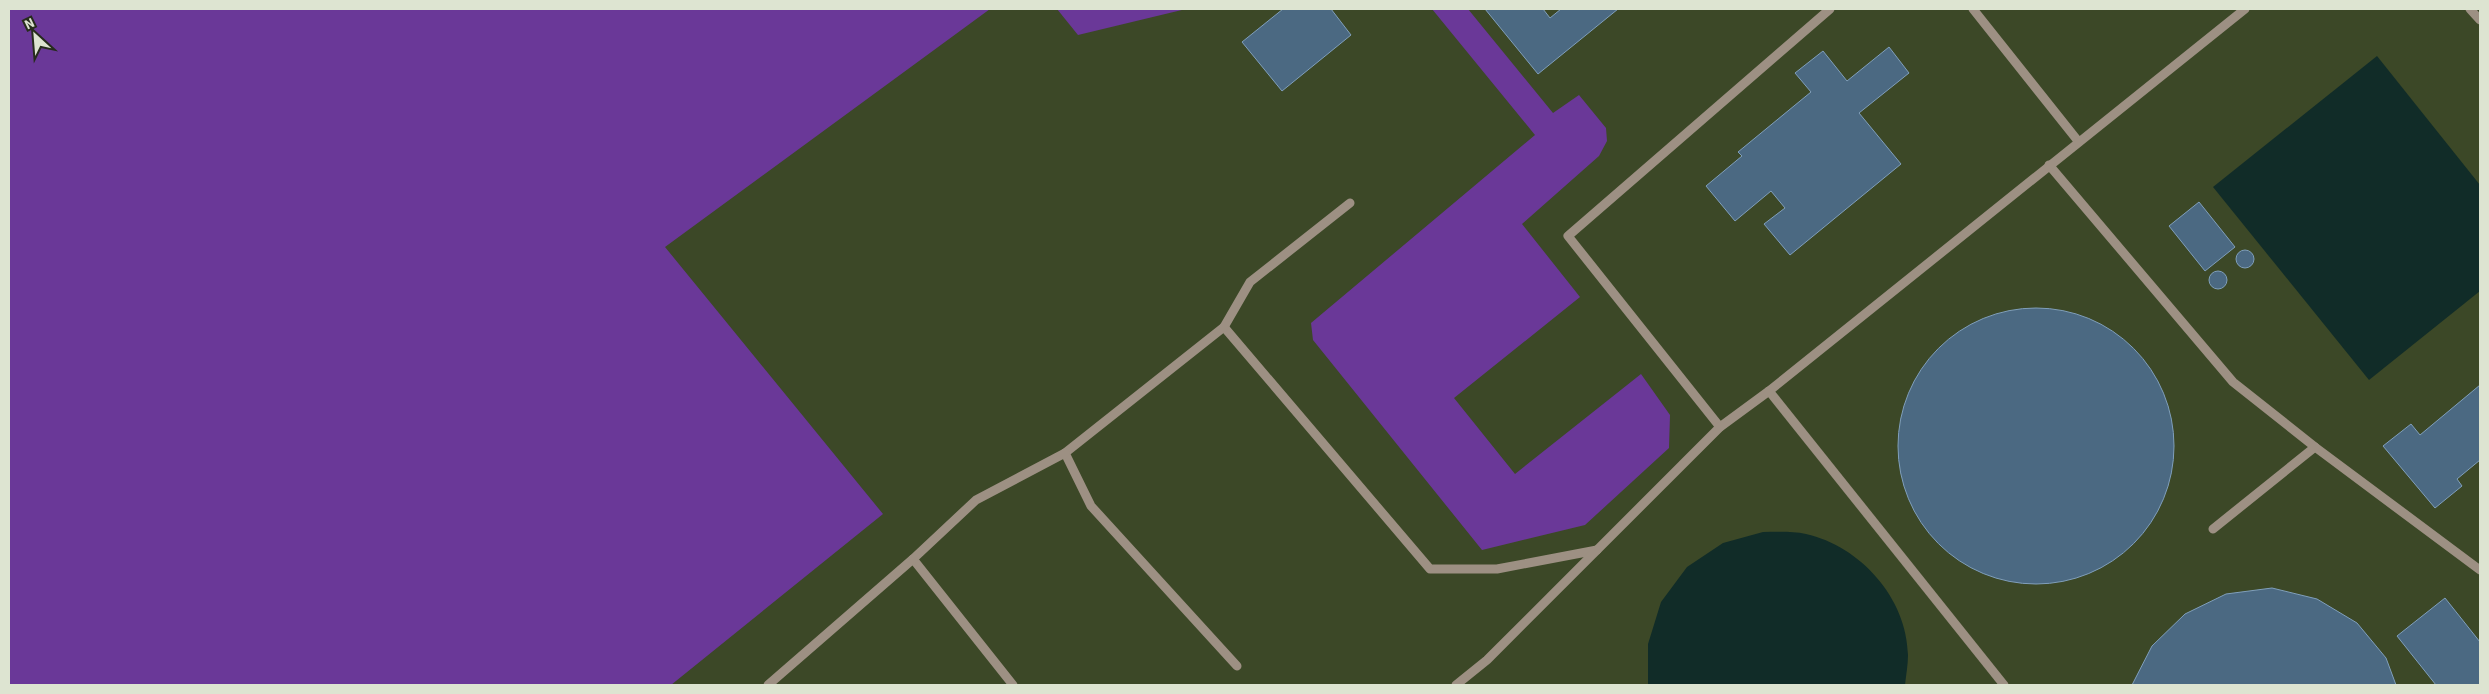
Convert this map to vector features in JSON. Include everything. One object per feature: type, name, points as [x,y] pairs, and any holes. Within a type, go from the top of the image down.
[{"type":"lane","points":[[1720,427],[1568,236],[1830,9]]},
{"type":"lane","points":[[1973,9],[2078,141]]},
{"type":"lane","points":[[1456,685],[1487,660],[1720,427],[1769,391],[2078,141],[2245,9]]},
{"type":"lane","points":[[2470,9],[2480,17]]},
{"type":"lane","points":[[2049,165],[2233,382],[2315,447],[2479,566]]},
{"type":"lane","points":[[768,685],[913,559],[976,500],[1065,454],[1224,326],[1250,282],[1350,203]]},
{"type":"lane","points":[[1224,326],[1430,569],[1497,569],[1596,550]]},
{"type":"lane","points":[[1769,391],[2004,685]]},
{"type":"lane","points":[[2213,529],[2315,447]]},
{"type":"lane","points":[[1065,454],[1091,506],[1236,666]]},
{"type":"lane","points":[[913,559],[1013,685]]},
{"type":"shaded area","points":[[9,9],[990,9],[665,247],[883,514],[671,685],[9,685]]},
{"type":"shaded area","points":[[1057,9],[1186,9],[1078,35]]},
{"type":"shaded area","points":[[1432,9],[1468,9],[1553,113],[1579,95],[1606,128],[1607,141],[1599,156],[1522,224],[1580,297],[1454,398],[1515,474],[1641,374],[1670,415],[1669,448],[1585,525],[1482,550],[1313,340],[1311,323],[1535,135]]},
{"type":"water","points":[[2377,56],[2480,185],[2480,291],[2369,380],[2213,187]]},
{"type":"water","points":[[1763,532],[1801,533],[1826,540],[1845,550],[1877,578],[1890,595],[1906,634],[1908,655],[1905,685],[1648,685],[1648,644],[1661,602],[1687,567],[1723,543]]},
{"type":"building","points":[[1283,9],[1331,9],[1351,35],[1282,91],[1242,42]]},
{"type":"building","points":[[1485,9],[1543,9],[1550,18],[1561,9],[1618,9],[1538,74]]},
{"type":"building","points":[[1889,47],[1909,73],[1859,113],[1901,164],[1790,255],[1764,224],[1785,208],[1771,191],[1735,221],[1706,186],[1742,156],[1738,152],[1811,92],[1795,73],[1823,51],[1847,81]]},
{"type":"building","points":[[2199,202],[2235,247],[2205,271],[2169,226]]},
{"type":"building","points":[[2241,250],[2249,250],[2254,255],[2252,266],[2241,268],[2236,263],[2236,255]]},
{"type":"building","points":[[2214,271],[2222,271],[2227,276],[2225,287],[2214,289],[2209,284],[2209,276]]},
{"type":"building","points":[[2050,308],[2089,318],[2101,324],[2124,339],[2143,358],[2164,393],[2172,419],[2174,446],[2172,473],[2164,499],[2151,523],[2134,544],[2113,561],[2089,574],[2050,584],[2022,584],[1983,574],[1971,568],[1948,553],[1929,534],[1908,499],[1900,473],[1898,432],[1908,393],[1914,381],[1929,358],[1948,339],[1983,318],[2009,310]]},
{"type":"building","points":[[2480,385],[2480,460],[2457,479],[2462,486],[2435,508],[2383,446],[2411,424],[2420,435]]},
{"type":"building","points":[[2272,588],[2317,599],[2357,623],[2386,658],[2396,685],[2132,685],[2152,646],[2185,614],[2226,594]]},
{"type":"building","points":[[2445,598],[2480,642],[2480,685],[2436,685],[2397,636]]}]
